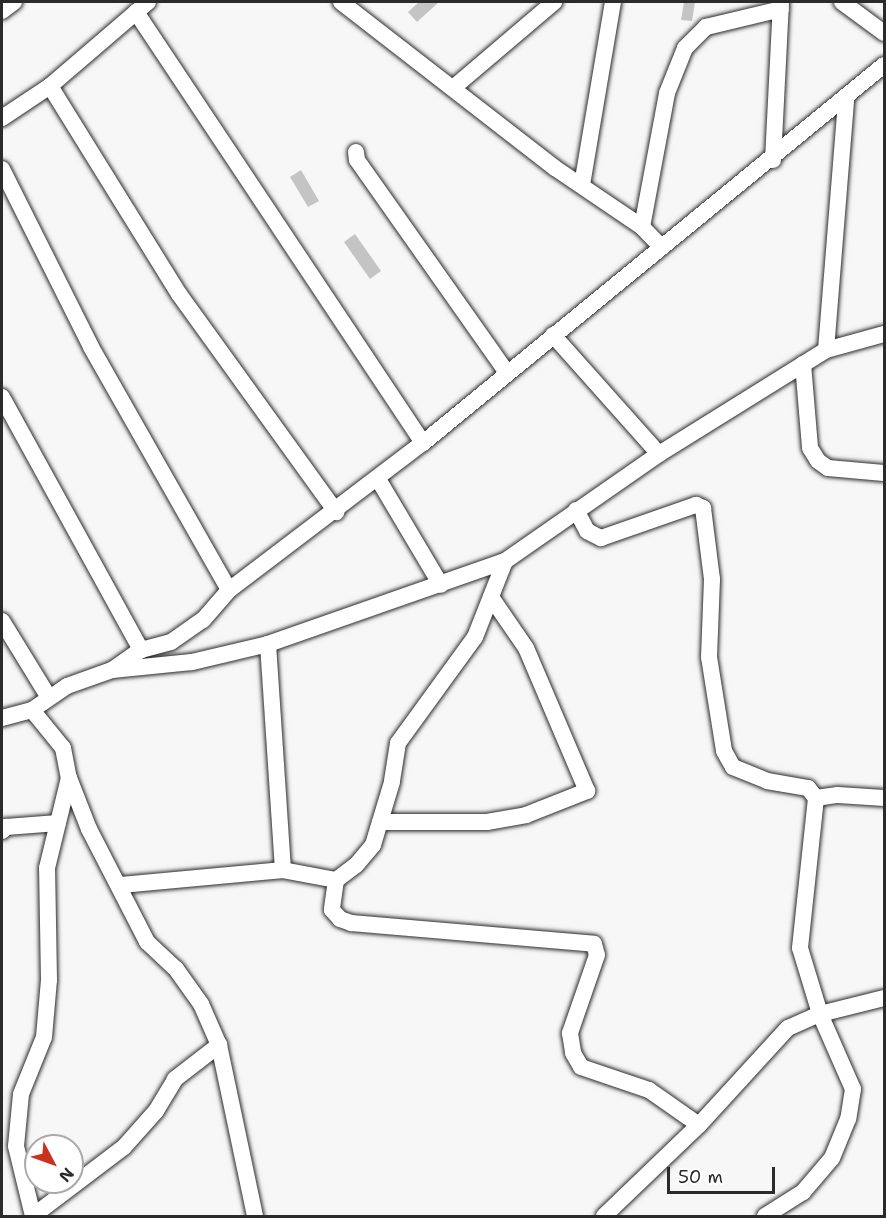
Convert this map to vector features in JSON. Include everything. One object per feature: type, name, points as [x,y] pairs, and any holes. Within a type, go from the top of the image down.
[{"type":"street","points":[[2,10],[14,2]]},
{"type":"street","points":[[453,88],[554,2]]},
{"type":"street","points":[[582,185],[613,2]]},
{"type":"street","points":[[842,2],[885,33]]},
{"type":"street","points":[[346,3],[453,88],[642,227],[661,247]]},
{"type":"street","points":[[642,227],[667,93],[685,48],[706,27],[781,5],[773,160]]},
{"type":"street","points":[[2,118],[50,86],[142,7],[423,443]]},
{"type":"street","points":[[2,718],[32,710],[48,696],[112,670],[141,650],[171,642],[195,626],[229,590],[336,512],[423,443],[661,247],[773,160],[885,65]]},
{"type":"street","points":[[50,86],[180,294],[336,512]]},
{"type":"street","points":[[826,350],[846,99]]},
{"type":"street","points":[[356,152],[357,160],[507,373]]},
{"type":"street","points":[[2,170],[91,347],[229,590]]},
{"type":"street","points":[[112,670],[192,662],[268,644],[505,561],[659,454],[826,350],[885,334]]},
{"type":"street","points":[[553,335],[659,454]]},
{"type":"street","points":[[803,364],[810,448],[818,461],[828,468],[885,473]]},
{"type":"street","points":[[2,398],[141,650]]},
{"type":"street","points":[[378,479],[441,585]]},
{"type":"street","points":[[576,510],[587,531],[601,538],[696,505],[703,508],[712,579],[709,657],[724,751],[733,767],[767,781],[808,788],[816,798],[800,948],[820,1014],[853,1089],[848,1119],[825,1167],[803,1192],[765,1216]]},
{"type":"street","points":[[505,561],[475,637],[399,743],[393,782],[374,845],[356,865],[336,880],[332,910],[340,919],[351,923],[594,944],[597,955],[570,1033],[573,1053],[581,1067],[649,1090],[699,1125]]},
{"type":"street","points":[[380,822],[487,822],[526,815],[587,791],[526,648],[491,597]]},
{"type":"street","points":[[2,621],[48,696]]},
{"type":"street","points":[[268,644],[283,870]]},
{"type":"street","points":[[32,710],[63,748],[69,778],[89,829],[121,885],[147,942],[176,969],[201,1004],[219,1045],[255,1216]]},
{"type":"street","points":[[69,778],[47,868],[49,980],[44,1037],[21,1094],[16,1146],[33,1216],[124,1147],[156,1111],[175,1079],[219,1045]]},
{"type":"street","points":[[816,798],[885,798]]},
{"type":"street","points":[[2,831],[6,828],[58,823]]},
{"type":"street","points":[[121,885],[283,870],[336,880]]},
{"type":"street","points":[[604,1216],[699,1125],[788,1028],[820,1014],[885,998]]},
{"type":"building","points":[[419,2],[439,2],[417,22],[408,12]]},
{"type":"building","points":[[684,2],[695,2],[692,21],[681,20]]},
{"type":"building","points":[[301,170],[319,201],[308,207],[290,177]]},
{"type":"building","points":[[355,234],[381,271],[370,279],[344,242]]}]
